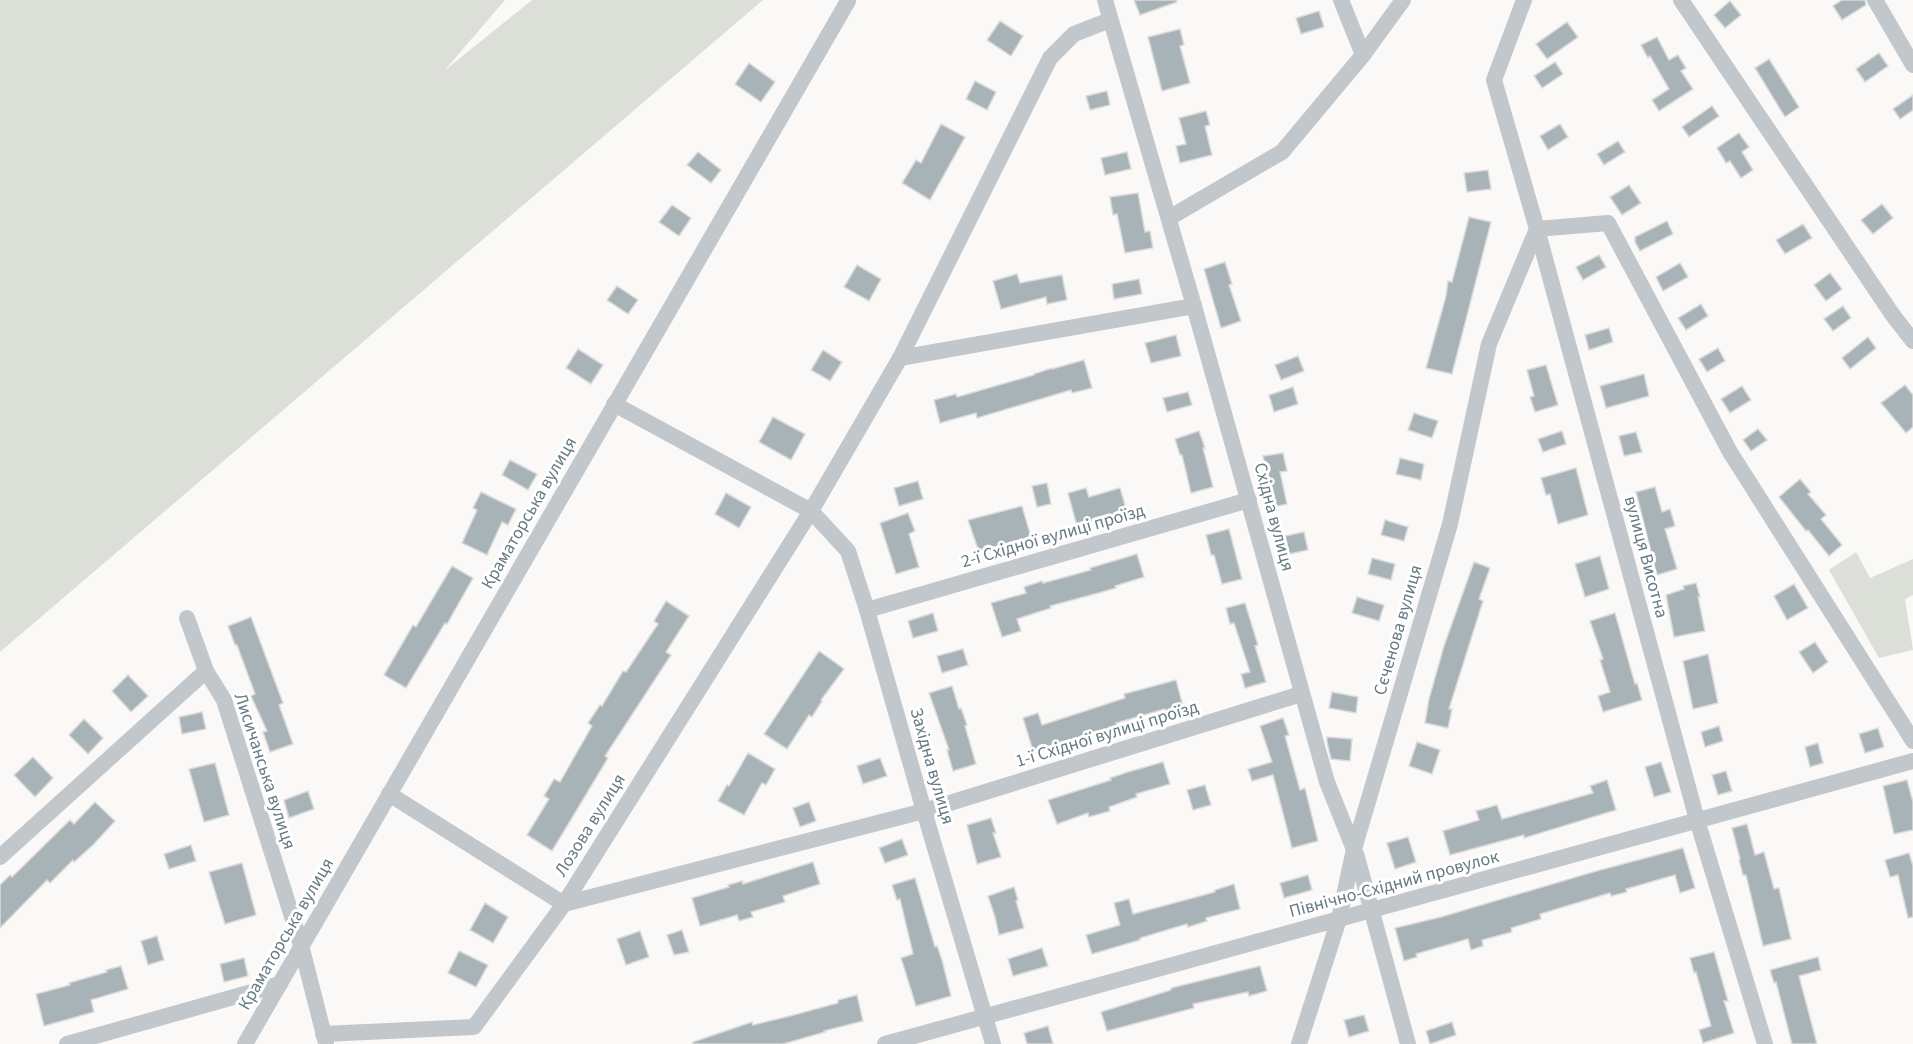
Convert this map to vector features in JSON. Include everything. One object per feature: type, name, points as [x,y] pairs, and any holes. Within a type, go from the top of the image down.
[{"type":"street","name":"Східна вулиця","points":[[1105,0],[1249,500],[1301,693],[1327,782],[1354,849],[1408,1044]]},
{"type":"street","points":[[1341,0],[1363,55]]},
{"type":"street","points":[[1169,218],[1281,152],[1363,55],[1403,0]]},
{"type":"street","name":"вулиця Висотна","points":[[1524,0],[1494,80],[1538,229],[1697,820],[1765,1044]]},
{"type":"street","points":[[1681,0],[1892,314],[1913,341]]},
{"type":"street","points":[[1875,0],[1912,63]]},
{"type":"street","name":"Краматорська вулиця","points":[[245,1044],[848,1]]},
{"type":"street","name":"Лозова вулиця","points":[[325,1039],[474,1027],[564,904],[811,511],[900,358],[1050,58],[1074,34],[1110,20]]},
{"type":"street","points":[[1538,229],[1608,223],[1730,452],[1913,741]]},
{"type":"street","name":"Сєченова вулиця","points":[[1299,1044],[1339,919],[1354,849],[1450,524],[1489,344],[1538,229]]},
{"type":"street","points":[[900,358],[1194,306]]},
{"type":"street","name":"Західна вулиця","points":[[614,404],[811,511],[848,551],[993,1044]]},
{"type":"street","name":"2-ї Східної вулиці проїзд","points":[[867,610],[1249,500]]},
{"type":"street","name":"Лисичанська вулиця","points":[[187,618],[206,671],[224,700],[301,945],[325,1039]]},
{"type":"street","points":[[0,856],[206,671]]},
{"type":"street","name":"1-ї Східної вулиці проїзд","points":[[564,904],[924,811],[1301,693]]},
{"type":"street","name":"Північно-Східний провулок","points":[[885,1044],[1913,761]]},
{"type":"street","points":[[389,794],[564,904]]},
{"type":"street","points":[[67,1044],[280,984]]},
{"type":"shaded area","points":[[0,0],[505,0],[444,71],[532,0],[763,0],[0,652]]},
{"type":"shaded area","points":[[1856,552],[1870,578],[1913,559],[1913,595],[1905,599],[1913,650],[1879,658],[1829,570]]},
{"type":"building","points":[[1134,0],[1176,0],[1177,2],[1140,15]]},
{"type":"building","points":[[1842,0],[1865,0],[1866,5],[1842,20],[1833,6]]},
{"type":"building","points":[[1730,1],[1741,15],[1725,28],[1714,15]]},
{"type":"building","points":[[1319,11],[1324,27],[1301,34],[1296,18]]},
{"type":"building","points":[[1000,21],[1023,36],[1011,56],[987,40]]},
{"type":"building","points":[[1567,22],[1578,37],[1547,59],[1536,44]]},
{"type":"building","points":[[1180,29],[1184,45],[1180,46],[1190,83],[1162,91],[1148,37]]},
{"type":"building","points":[[1657,37],[1669,60],[1678,55],[1686,68],[1681,71],[1693,89],[1659,111],[1652,100],[1669,89],[1641,45]]},
{"type":"building","points":[[1879,53],[1888,66],[1865,82],[1856,69]]},
{"type":"building","points":[[1769,59],[1799,107],[1785,117],[1755,68]]},
{"type":"building","points":[[1555,62],[1563,74],[1542,88],[1534,76]]},
{"type":"building","points":[[749,63],[775,82],[761,102],[735,84]]},
{"type":"building","points":[[975,81],[996,92],[987,110],[966,99]]},
{"type":"building","points":[[1107,91],[1110,105],[1090,110],[1086,96]]},
{"type":"building","points":[[1913,95],[1913,110],[1900,119],[1893,109]]},
{"type":"building","points":[[1712,106],[1719,116],[1689,137],[1682,127]]},
{"type":"building","points":[[1206,111],[1210,125],[1205,126],[1212,155],[1180,163],[1176,146],[1186,144],[1179,118]]},
{"type":"building","points":[[941,124],[965,137],[930,200],[902,183],[916,160],[921,163]]},
{"type":"building","points":[[1560,124],[1568,137],[1548,150],[1540,136]]},
{"type":"building","points":[[1739,133],[1749,147],[1742,152],[1753,170],[1741,178],[1730,161],[1726,163],[1717,148]]},
{"type":"building","points":[[1618,141],[1625,152],[1604,165],[1597,154]]},
{"type":"building","points":[[698,152],[721,170],[711,183],[687,165]]},
{"type":"building","points":[[1127,152],[1131,169],[1105,175],[1101,158]]},
{"type":"building","points":[[1488,170],[1491,189],[1467,192],[1464,173]]},
{"type":"building","points":[[1629,185],[1641,203],[1622,215],[1610,197]]},
{"type":"building","points":[[1138,193],[1145,232],[1150,231],[1153,248],[1125,253],[1117,214],[1113,215],[1110,197]]},
{"type":"building","points":[[1882,204],[1893,218],[1873,234],[1861,220]]},
{"type":"building","points":[[672,205],[691,218],[679,236],[659,222]]},
{"type":"building","points":[[1469,217],[1491,222],[1452,374],[1426,368],[1448,281],[1452,282]]},
{"type":"building","points":[[1667,221],[1673,234],[1640,251],[1635,237]]},
{"type":"building","points":[[1803,224],[1812,238],[1785,254],[1776,240]]},
{"type":"building","points":[[1599,255],[1606,267],[1583,280],[1576,267]]},
{"type":"building","points":[[1225,262],[1232,284],[1229,285],[1241,321],[1221,328],[1204,269]]},
{"type":"building","points":[[1680,263],[1688,277],[1663,291],[1656,277]]},
{"type":"building","points":[[857,265],[881,279],[869,301],[844,287]]},
{"type":"building","points":[[1830,273],[1842,289],[1826,301],[1814,285]]},
{"type":"building","points":[[1017,274],[1020,283],[1062,275],[1067,300],[1047,304],[1046,297],[1001,309],[993,281]]},
{"type":"building","points":[[1139,279],[1142,294],[1114,299],[1112,284]]},
{"type":"building","points":[[617,286],[638,300],[628,314],[607,300]]},
{"type":"building","points":[[1701,304],[1708,316],[1686,330],[1678,318]]},
{"type":"building","points":[[1843,306],[1851,318],[1833,331],[1824,319]]},
{"type":"building","points":[[1609,328],[1613,342],[1589,350],[1585,335]]},
{"type":"building","points":[[1176,335],[1181,356],[1151,363],[1145,343]]},
{"type":"building","points":[[1868,337],[1876,348],[1850,369],[1842,358]]},
{"type":"building","points":[[1718,348],[1725,361],[1707,372],[1699,359]]},
{"type":"building","points":[[578,349],[603,365],[591,384],[566,368]]},
{"type":"building","points":[[823,350],[842,362],[830,381],[811,370]]},
{"type":"building","points":[[1298,356],[1304,371],[1281,380],[1275,365]]},
{"type":"building","points":[[1084,360],[1092,388],[1072,393],[1071,390],[977,418],[976,413],[940,423],[934,400],[956,394],[957,397]]},
{"type":"building","points":[[1546,365],[1558,405],[1535,412],[1530,397],[1534,396],[1527,370]]},
{"type":"building","points":[[1644,374],[1649,396],[1606,408],[1600,386]]},
{"type":"building","points":[[1905,385],[1913,395],[1913,427],[1906,433],[1881,403]]},
{"type":"building","points":[[1742,386],[1751,400],[1730,413],[1721,399]]},
{"type":"building","points":[[1293,387],[1298,404],[1274,412],[1269,395]]},
{"type":"building","points":[[1188,392],[1192,405],[1167,412],[1163,398]]},
{"type":"building","points":[[1414,413],[1438,421],[1432,438],[1408,430]]},
{"type":"building","points":[[773,417],[805,434],[791,460],[759,442]]},
{"type":"building","points":[[1758,429],[1767,440],[1751,451],[1743,440]]},
{"type":"building","points":[[1199,431],[1213,487],[1191,493],[1182,455],[1180,455],[1175,439]]},
{"type":"building","points":[[1562,431],[1566,444],[1543,452],[1538,439]]},
{"type":"building","points":[[1636,432],[1642,452],[1624,456],[1619,436]]},
{"type":"building","points":[[1283,453],[1287,471],[1280,472],[1287,504],[1269,508],[1267,494],[1270,493],[1263,456]]},
{"type":"building","points":[[1400,458],[1424,464],[1421,480],[1396,474]]},
{"type":"building","points":[[510,460],[537,474],[528,490],[502,475]]},
{"type":"building","points":[[1576,468],[1588,515],[1558,524],[1550,494],[1546,495],[1541,478]]},
{"type":"building","points":[[1800,479],[1811,492],[1808,494],[1826,515],[1821,519],[1842,545],[1829,556],[1779,497]]},
{"type":"building","points":[[918,481],[923,499],[899,506],[894,488]]},
{"type":"building","points":[[1047,483],[1051,504],[1037,507],[1032,486]]},
{"type":"building","points":[[1655,487],[1662,512],[1670,509],[1675,526],[1665,529],[1677,569],[1657,575],[1636,492]]},
{"type":"building","points":[[1086,488],[1089,497],[1120,488],[1127,512],[1077,526],[1068,493]]},
{"type":"building","points":[[481,492],[516,509],[508,525],[502,522],[487,555],[462,543],[477,510],[473,508]]},
{"type":"building","points":[[726,493],[751,507],[739,528],[715,514]]},
{"type":"building","points":[[1022,506],[1031,537],[979,552],[968,520]]},
{"type":"building","points":[[908,513],[915,531],[909,534],[919,567],[896,574],[880,523]]},
{"type":"building","points":[[1385,520],[1408,527],[1404,541],[1381,535]]},
{"type":"building","points":[[1229,529],[1242,579],[1222,584],[1206,535]]},
{"type":"building","points":[[1304,532],[1308,550],[1285,555],[1280,537]]},
{"type":"building","points":[[1137,554],[1144,577],[1115,586],[1116,588],[1050,606],[1051,608],[1017,619],[1021,631],[1002,637],[991,603],[1026,593],[1024,587],[1091,570],[1090,568]]},
{"type":"building","points":[[1600,556],[1609,589],[1585,597],[1575,564]]},
{"type":"building","points":[[1372,558],[1395,564],[1391,580],[1368,574]]},
{"type":"building","points":[[1474,562],[1490,568],[1479,599],[1483,601],[1449,709],[1452,709],[1448,728],[1425,723],[1429,699],[1444,646]]},
{"type":"building","points":[[452,566],[473,578],[406,688],[384,675],[413,625],[416,627]]},
{"type":"building","points":[[1696,583],[1705,631],[1674,637],[1666,595],[1684,589],[1683,586]]},
{"type":"building","points":[[1794,584],[1808,608],[1787,620],[1774,596]]},
{"type":"building","points":[[1357,597],[1384,605],[1379,621],[1352,613]]},
{"type":"building","points":[[666,601],[689,616],[666,652],[671,655],[605,756],[608,758],[552,851],[527,835],[549,799],[544,796],[554,779],[560,782],[592,726],[588,723],[658,624],[654,621]]},
{"type":"building","points":[[1245,603],[1266,682],[1245,688],[1241,674],[1250,672],[1234,623],[1230,624],[1226,608]]},
{"type":"building","points":[[933,613],[938,631],[913,638],[908,621]]},
{"type":"building","points":[[1615,613],[1635,684],[1637,683],[1642,700],[1603,712],[1598,696],[1610,692],[1600,660],[1603,659],[1590,621]]},
{"type":"building","points":[[251,617],[283,703],[279,705],[293,744],[270,752],[263,732],[267,731],[251,696],[255,694],[228,626]]},
{"type":"building","points":[[1815,642],[1828,662],[1813,673],[1799,652]]},
{"type":"building","points":[[963,649],[968,665],[942,673],[937,656]]},
{"type":"building","points":[[819,651],[844,669],[821,700],[812,717],[809,715],[787,749],[764,734]]},
{"type":"building","points":[[1708,654],[1718,703],[1693,709],[1683,661]]},
{"type":"building","points":[[128,675],[148,696],[131,712],[112,691]]},
{"type":"building","points":[[1176,680],[1183,706],[1116,723],[1117,726],[1048,747],[1049,749],[1034,754],[1023,718],[1038,713],[1042,725],[1125,698],[1124,694]]},
{"type":"building","points":[[952,686],[967,725],[965,726],[976,764],[953,771],[947,750],[949,750],[929,693]]},
{"type":"building","points":[[1332,692],[1358,697],[1356,713],[1329,708]]},
{"type":"building","points":[[202,712],[206,729],[182,734],[179,717]]},
{"type":"building","points":[[1283,718],[1289,735],[1285,736],[1300,790],[1305,788],[1318,841],[1292,848],[1273,775],[1252,781],[1248,769],[1272,762],[1260,726]]},
{"type":"building","points":[[84,719],[103,738],[88,754],[69,735]]},
{"type":"building","points":[[1719,726],[1723,741],[1705,747],[1701,732]]},
{"type":"building","points":[[1878,728],[1884,747],[1865,753],[1859,734]]},
{"type":"building","points":[[1327,737],[1352,739],[1350,761],[1331,759]]},
{"type":"building","points":[[1417,742],[1440,750],[1432,774],[1409,766]]},
{"type":"building","points":[[1818,743],[1823,763],[1810,767],[1805,747]]},
{"type":"building","points":[[748,753],[775,769],[766,785],[762,783],[744,815],[718,801]]},
{"type":"building","points":[[33,757],[53,778],[35,797],[14,775]]},
{"type":"building","points":[[880,758],[887,776],[863,784],[857,766]]},
{"type":"building","points":[[1163,762],[1170,784],[1136,794],[1137,797],[1109,807],[1110,811],[1089,817],[1088,813],[1057,824],[1048,800]]},
{"type":"building","points":[[1661,762],[1671,792],[1654,797],[1645,767]]},
{"type":"building","points":[[215,763],[229,815],[204,822],[189,769]]},
{"type":"building","points":[[1726,771],[1732,791],[1718,795],[1712,775]]},
{"type":"building","points":[[1607,780],[1616,810],[1524,838],[1524,835],[1450,855],[1443,831],[1479,820],[1476,811],[1497,805],[1502,819],[1593,793],[1590,786]]},
{"type":"building","points":[[1907,780],[1913,802],[1913,830],[1894,834],[1883,786]]},
{"type":"building","points":[[1205,785],[1211,805],[1193,810],[1187,790]]},
{"type":"building","points":[[308,791],[314,809],[289,818],[284,800]]},
{"type":"building","points":[[95,802],[115,821],[93,845],[74,862],[73,860],[50,883],[47,880],[0,928],[0,885],[10,875],[12,877],[70,820],[74,824]]},
{"type":"building","points":[[809,802],[816,821],[800,827],[793,808]]},
{"type":"building","points":[[991,818],[1001,857],[977,864],[967,825]]},
{"type":"building","points":[[1747,824],[1755,855],[1764,852],[1774,889],[1779,888],[1791,939],[1763,946],[1732,828]]},
{"type":"building","points":[[1408,837],[1416,862],[1395,869],[1387,843]]},
{"type":"building","points":[[902,839],[908,855],[885,863],[879,848]]},
{"type":"building","points":[[191,845],[196,861],[169,869],[164,854]]},
{"type":"building","points":[[1683,848],[1695,888],[1680,893],[1675,875],[1626,889],[1627,892],[1611,896],[1610,893],[1540,914],[1541,919],[1511,928],[1512,932],[1482,940],[1483,946],[1471,950],[1468,939],[1416,954],[1417,957],[1404,961],[1395,928]]},
{"type":"building","points":[[1909,853],[1913,866],[1913,917],[1908,918],[1898,875],[1890,877],[1885,860]]},
{"type":"building","points":[[813,862],[820,884],[783,896],[785,902],[751,912],[753,917],[739,921],[737,915],[700,926],[692,898],[729,887],[728,885],[742,881],[743,884]]},
{"type":"building","points":[[242,863],[256,915],[225,924],[209,872]]},
{"type":"building","points":[[1308,875],[1312,890],[1284,898],[1280,883]]},
{"type":"building","points":[[915,878],[935,947],[937,946],[942,960],[951,996],[916,1006],[901,958],[913,954],[900,899],[897,900],[892,885]]},
{"type":"building","points":[[1234,884],[1240,909],[1206,918],[1207,921],[1188,927],[1187,924],[1092,954],[1086,935],[1120,925],[1114,903],[1129,899],[1133,914],[1215,892],[1215,890]]},
{"type":"building","points":[[1014,887],[1024,928],[999,935],[988,896]]},
{"type":"building","points":[[485,903],[508,917],[493,943],[470,930]]},
{"type":"building","points":[[682,930],[689,952],[674,955],[667,935]]},
{"type":"building","points":[[640,931],[649,957],[626,965],[617,939]]},
{"type":"building","points":[[157,936],[164,960],[148,965],[141,941]]},
{"type":"building","points":[[1042,948],[1048,966],[1013,976],[1008,959]]},
{"type":"building","points":[[459,951],[488,965],[476,987],[448,973]]},
{"type":"building","points":[[1714,952],[1728,1001],[1724,1001],[1734,1033],[1703,1043],[1699,1030],[1711,1026],[1690,958]]},
{"type":"building","points":[[1818,957],[1821,970],[1799,976],[1817,1044],[1792,1044],[1776,982],[1774,983],[1770,970]]},
{"type":"building","points":[[244,958],[248,976],[224,982],[220,964]]},
{"type":"building","points":[[121,966],[128,989],[91,1000],[94,1012],[44,1026],[36,994],[70,985],[69,983]]},
{"type":"building","points":[[1260,966],[1267,991],[1249,996],[1248,992],[1193,1004],[1194,1008],[1107,1031],[1101,1012],[1171,990],[1171,988]]},
{"type":"building","points":[[857,995],[863,1021],[783,1044],[693,1044],[693,1042],[752,1022],[753,1025],[790,1016],[838,1003],[838,1000]]},
{"type":"building","points":[[1364,1015],[1369,1031],[1349,1037],[1344,1020]]},
{"type":"building","points":[[1452,1022],[1456,1035],[1430,1044],[1426,1031]]},
{"type":"building","points":[[1048,1026],[1053,1044],[1027,1044],[1024,1033]]}]
